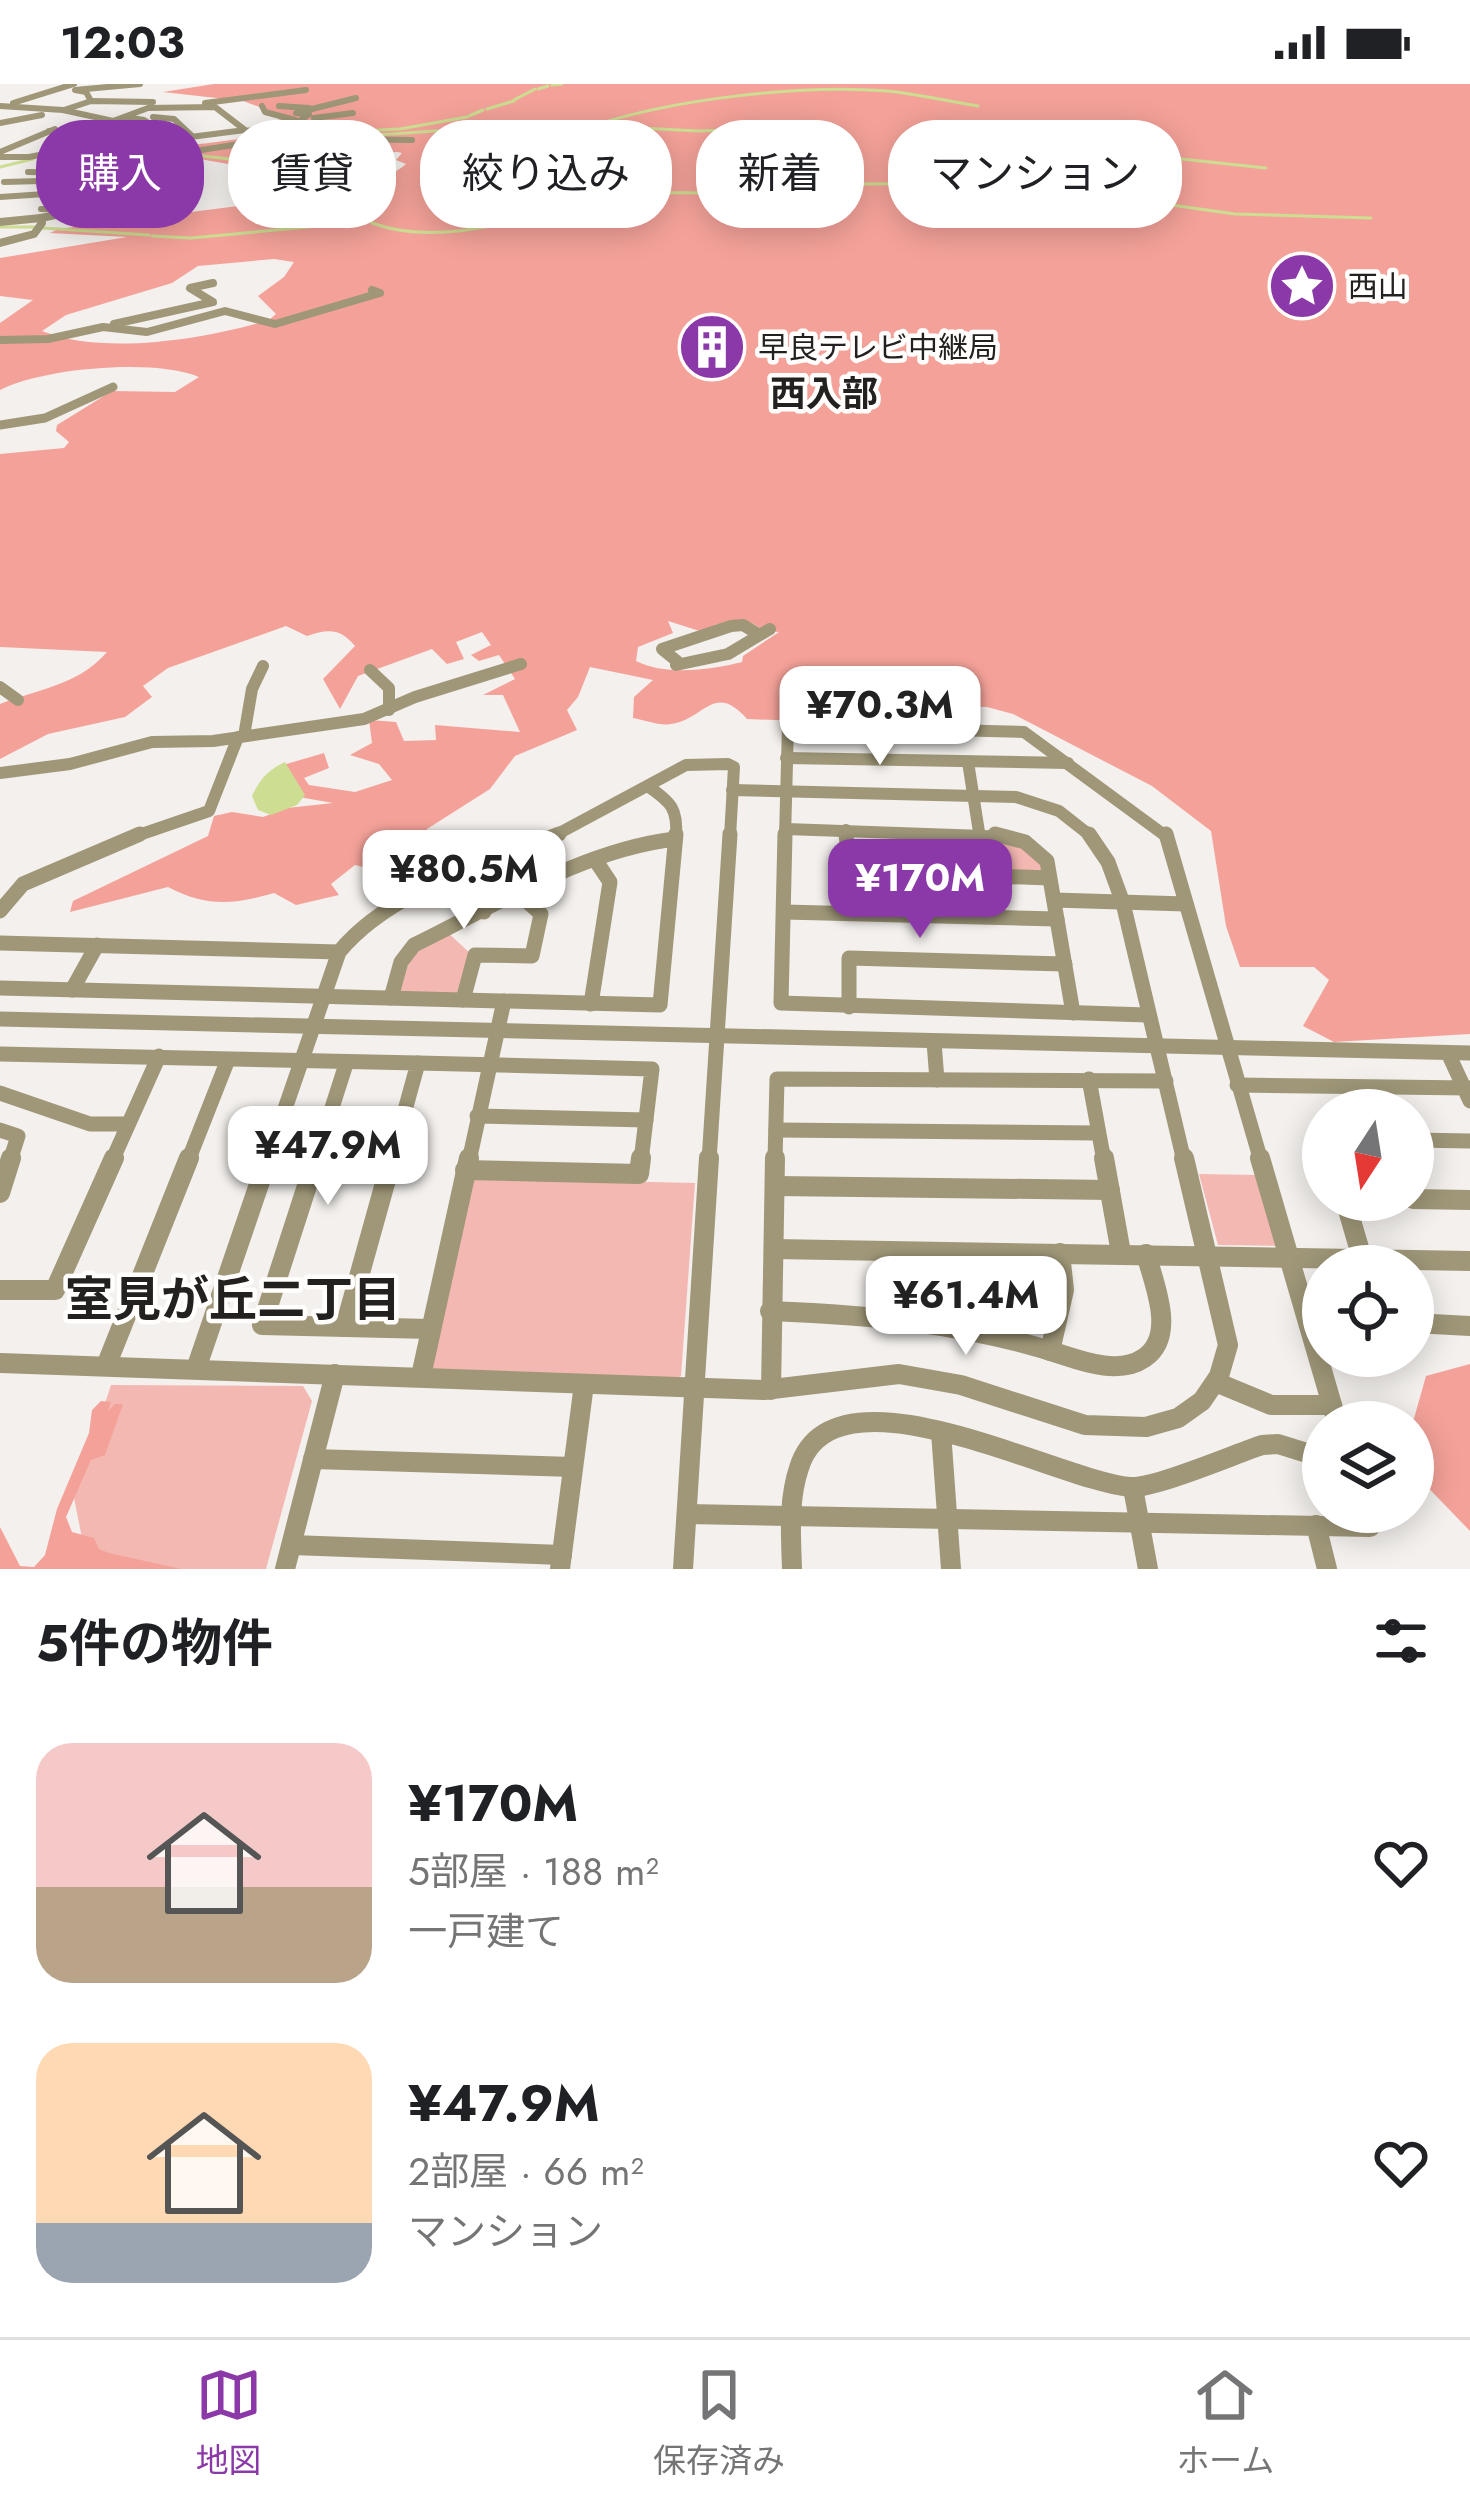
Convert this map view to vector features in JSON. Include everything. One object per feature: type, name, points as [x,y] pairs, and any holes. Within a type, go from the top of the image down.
[{"type":"street","points":[[38,84],[76,98],[141,103],[274,100],[312,109]]},
{"type":"street","points":[[1,106],[74,84]]},
{"type":"street","points":[[88,99],[75,90],[140,84]]},
{"type":"street","points":[[306,90],[286,92],[261,105],[265,112],[300,117],[312,109],[356,98]]},
{"type":"street","points":[[286,92],[300,99]]},
{"type":"street","points":[[42,109],[76,98]]},
{"type":"street","points":[[3,122],[63,110],[88,99]]},
{"type":"street","points":[[274,100],[300,117]]},
{"type":"street","points":[[76,114],[126,101]]},
{"type":"street","points":[[152,120],[171,103]]},
{"type":"street","points":[[115,120],[171,103],[190,111],[214,107],[232,120]]},
{"type":"street","points":[[1,106],[63,110],[89,120]]},
{"type":"street","points":[[3,122],[32,114],[29,107]]},
{"type":"street","points":[[288,120],[353,113]]},
{"type":"street","points":[[124,117],[144,120]]},
{"type":"street","points":[[153,117],[176,120]]},
{"type":"street","points":[[204,125],[228,146]]},
{"type":"street","points":[[204,135],[228,132]]},
{"type":"street","points":[[0,154],[36,137]]},
{"type":"street","points":[[396,140],[412,140]]},
{"type":"street","points":[[204,150],[228,146]]},
{"type":"street","points":[[207,149],[219,158]]},
{"type":"street","points":[[0,154],[36,157]]},
{"type":"street","points":[[28,172],[36,172]]},
{"type":"street","points":[[200,174],[184,188],[95,198],[90,191],[96,177],[200,174]]},
{"type":"street","points":[[1,186],[36,187]]},
{"type":"street","points":[[1,186],[36,187]]},
{"type":"street","points":[[0,225],[39,221],[27,237],[0,243]]},
{"type":"street","points":[[213,283],[190,288],[224,311],[275,324],[380,293],[377,287],[330,301]]},
{"type":"street","points":[[0,340],[56,342],[213,302]]},
{"type":"street","points":[[103,327],[147,332],[224,311]]},
{"type":"street","points":[[0,425],[24,424],[73,410],[113,387]]},
{"type":"street","points":[[731,626],[764,632],[728,653],[677,664],[663,648],[731,626]]},
{"type":"street","points":[[0,773],[70,764],[152,742],[341,723],[520,664]]},
{"type":"street","points":[[0,911],[23,884],[160,825],[209,811],[241,736],[263,665]]},
{"type":"street","points":[[370,670],[389,688],[389,710]]},
{"type":"street","points":[[0,687],[18,700]]},
{"type":"street","points":[[1147,1015],[781,1003],[788,726],[1024,733],[1165,831],[1287,1257],[1302,1290]]},
{"type":"street","points":[[785,758],[1070,764]]},
{"type":"street","points":[[968,762],[979,832]]},
{"type":"street","points":[[196,1369],[339,952],[372,917],[588,821],[692,764],[734,767],[683,1569]]},
{"type":"street","points":[[0,988],[660,1005],[675,806],[649,787]]},
{"type":"street","points":[[0,1363],[771,1390],[861,1375],[923,1376],[1084,1423],[1126,1429],[1182,1416],[1202,1403],[1218,1383],[1228,1345],[1123,903],[1103,846],[1066,816],[1028,800],[732,790]]},
{"type":"street","points":[[786,829],[979,832],[1010,835],[1036,847],[1047,861],[1073,1013]]},
{"type":"street","points":[[846,830],[850,872],[1049,878]]},
{"type":"street","points":[[391,998],[401,962],[414,945],[596,861],[650,840],[676,839]]},
{"type":"street","points":[[591,1004],[610,882],[596,861]]},
{"type":"street","points":[[453,879],[484,912]]},
{"type":"street","points":[[463,1000],[475,955],[532,956],[541,914],[520,895]]},
{"type":"street","points":[[1054,900],[1186,904]]},
{"type":"street","points":[[785,912],[1057,919]]},
{"type":"street","points":[[0,943],[339,952]]},
{"type":"street","points":[[72,990],[97,945]]},
{"type":"street","points":[[849,1007],[849,958],[1065,964]]},
{"type":"street","points":[[421,1376],[504,1001]]},
{"type":"street","points":[[0,1019],[1470,1053]]},
{"type":"street","points":[[934,1042],[937,1080]]},
{"type":"street","points":[[1237,1085],[1468,1092],[1448,1053]]},
{"type":"street","points":[[0,1054],[652,1070],[639,1174],[465,1170]]},
{"type":"street","points":[[0,1290],[55,1290],[159,1056]]},
{"type":"street","points":[[106,1366],[226,1062]]},
{"type":"street","points":[[345,1327],[418,1063]]},
{"type":"street","points":[[346,1064],[262,1325],[430,1329]]},
{"type":"street","points":[[771,1390],[776,1079],[1166,1082]]},
{"type":"street","points":[[1089,1079],[1121,1253]]},
{"type":"street","points":[[0,1093],[90,1124],[128,1124]]},
{"type":"street","points":[[477,1116],[646,1120]]},
{"type":"street","points":[[0,1130],[18,1136],[0,1193]]},
{"type":"street","points":[[776,1130],[984,1136],[1098,1133]]},
{"type":"street","points":[[1434,1141],[1470,1142]]},
{"type":"street","points":[[776,1186],[1110,1190]]},
{"type":"street","points":[[1434,1199],[1470,1200]]},
{"type":"street","points":[[774,1249],[1302,1257]]},
{"type":"street","points":[[1051,1351],[1064,1290],[1060,1253]]},
{"type":"street","points":[[770,1311],[935,1321],[1094,1364],[1126,1366],[1147,1357],[1160,1338],[1161,1321],[1146,1254]]},
{"type":"street","points":[[1434,1260],[1470,1261]]},
{"type":"street","points":[[1434,1324],[1470,1325]]},
{"type":"street","points":[[285,1569],[335,1374]]},
{"type":"street","points":[[1218,1383],[1271,1405],[1302,1409]]},
{"type":"street","points":[[292,1545],[561,1562],[584,1384]]},
{"type":"street","points":[[792,1569],[791,1516],[799,1465],[829,1429],[844,1424],[919,1425],[1133,1488],[1262,1445],[1302,1451]]},
{"type":"street","points":[[941,1432],[951,1569]]},
{"type":"street","points":[[313,1459],[572,1467]]},
{"type":"street","points":[[1133,1488],[1148,1569]]},
{"type":"street","points":[[687,1514],[947,1515],[1302,1526]]},
{"type":"street","points":[[1318,1533],[1327,1569]]},
{"type":"shaded area","points":[[214,84],[1470,84],[1470,1034],[1334,1042],[1303,1026],[1329,980],[1314,967],[1240,967],[1226,926],[1211,831],[1152,786],[1013,714],[987,707],[930,706],[883,724],[747,719],[736,708],[717,703],[682,721],[662,724],[633,718],[634,697],[653,680],[590,667],[567,710],[577,730],[515,756],[490,789],[427,829],[418,861],[383,872],[355,865],[331,884],[339,895],[296,905],[274,893],[220,902],[168,887],[70,912],[73,901],[208,836],[214,816],[232,812],[263,817],[287,808],[333,803],[293,796],[283,765],[324,753],[329,768],[304,778],[309,785],[355,792],[392,780],[379,764],[350,755],[372,743],[369,720],[396,722],[404,741],[436,740],[435,725],[520,732],[503,695],[483,695],[515,679],[499,655],[479,661],[471,655],[491,645],[482,632],[456,642],[464,659],[447,664],[432,649],[358,676],[340,709],[323,679],[355,646],[339,633],[307,636],[286,626],[168,668],[143,686],[152,697],[125,717],[48,734],[0,759],[0,704],[71,679],[107,652],[0,647],[0,454],[64,448],[69,442],[56,431],[57,425],[112,391],[175,392],[199,377],[155,368],[99,368],[43,376],[0,390],[0,323],[33,300],[0,296],[0,258],[127,237],[50,233],[58,229],[204,228],[204,210],[228,207],[228,228],[396,228],[396,171],[406,164],[396,160],[402,153],[396,152],[396,120],[278,120],[282,115],[243,101],[163,92]],"holes":[[[274,259],[294,262],[284,277],[258,296],[276,314],[269,320],[186,338],[124,344],[42,331],[66,315],[172,283],[198,266]],[[668,621],[706,633],[717,624],[752,623],[779,632],[743,656],[742,662],[730,665],[674,670],[636,661],[638,647],[673,633]]]},
{"type":"shaded area","points":[[228,140],[228,164],[204,160],[204,143]]},
{"type":"shaded area","points":[[285,762],[305,795],[297,805],[271,815],[258,810],[252,796],[255,790],[269,772]]},
{"type":"shaded area","points":[[970,834],[1014,841],[1041,861],[1042,871],[976,869]]},
{"type":"shaded area","points":[[447,932],[470,953],[459,993],[400,993],[412,951]]},
{"type":"shaded area","points":[[1199,1174],[1258,1175],[1280,1246],[1218,1245]]},
{"type":"shaded area","points":[[470,1178],[695,1183],[681,1376],[436,1371],[431,1366]]},
{"type":"shaded area","points":[[1470,1364],[1470,1531],[1434,1494],[1434,1401],[1419,1401],[1426,1377]]},
{"type":"shaded area","points":[[111,1385],[303,1386],[312,1401],[266,1569],[117,1569],[84,1548],[74,1498]]},
{"type":"shaded area","points":[[101,1401],[111,1402],[108,1411],[123,1404],[105,1455],[91,1460],[66,1517],[72,1532],[94,1538],[99,1549],[109,1553],[181,1569],[0,1569],[0,1527],[20,1566],[34,1567],[45,1555],[57,1509],[89,1433],[92,1410]]},
{"type":"waterway","points":[[552,85],[562,84]]},
{"type":"waterway","points":[[538,89],[548,86]]},
{"type":"waterway","points":[[514,100],[535,89]]},
{"type":"waterway","points":[[613,120],[701,101],[817,90],[887,91],[978,106]]},
{"type":"waterway","points":[[487,109],[514,101]]},
{"type":"waterway","points":[[469,116],[483,110]]},
{"type":"waterway","points":[[400,129],[467,117]]},
{"type":"waterway","points":[[672,130],[696,131]]},
{"type":"waterway","points":[[396,134],[420,132]]},
{"type":"waterway","points":[[204,156],[228,159]]},
{"type":"waterway","points":[[0,167],[33,159]]},
{"type":"waterway","points":[[1182,159],[1266,168]]},
{"type":"waterway","points":[[864,184],[1016,183],[1235,214],[1371,218]]},
{"type":"waterway","points":[[391,228],[434,233],[466,230],[627,196],[696,193]]},
{"type":"waterway","points":[[0,227],[34,227]]},
{"type":"waterway","points":[[43,228],[149,235]]},
{"type":"waterway","points":[[152,236],[191,238],[298,228]]},
{"type":"place","name":"西山","points":[[1302,286]]},
{"type":"place","name":"早良テレビ中継局","points":[[712,347]]},
{"type":"district","name":"西入部","points":[[824,393]]},
{"type":"district","name":"室見が丘二丁目","points":[[233,1299]]}]
